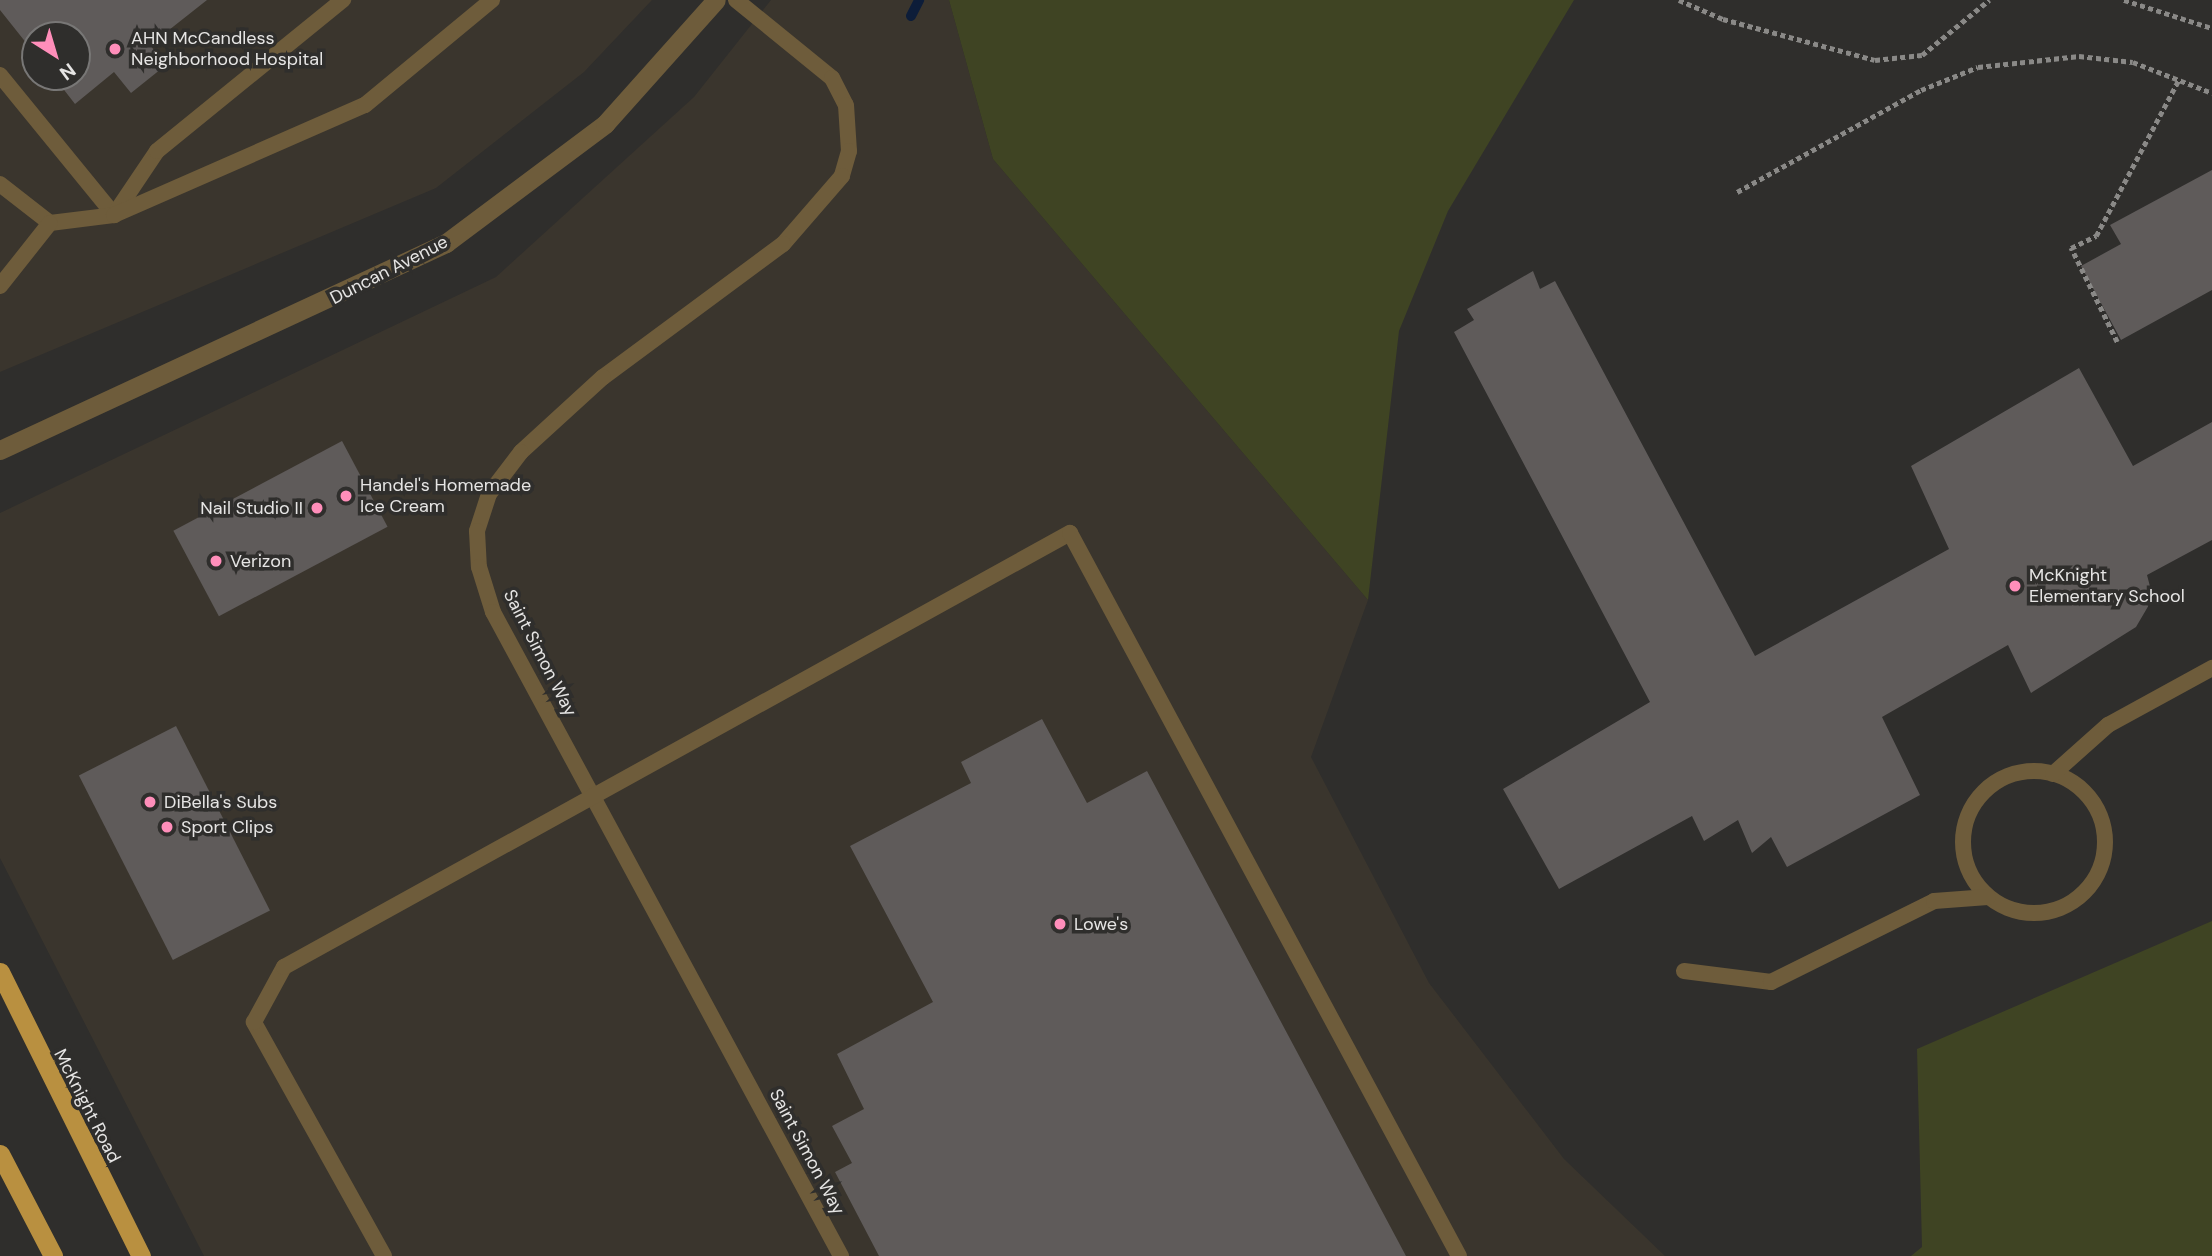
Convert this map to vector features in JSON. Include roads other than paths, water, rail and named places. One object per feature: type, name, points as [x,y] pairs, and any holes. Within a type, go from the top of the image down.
[{"type":"highway","name":"McKnight Road","points":[[0,972],[141,1256]]},
{"type":"highway","points":[[0,1154],[53,1256]]},
{"type":"street","name":"Duncan Avenue","points":[[0,450],[446,243],[605,124],[716,0]]},
{"type":"lane","points":[[114,215],[157,151],[343,0]]},
{"type":"lane","points":[[0,286],[50,223],[114,215],[365,105],[492,0]]},
{"type":"lane","name":"Saint Simon Way","points":[[736,0],[832,78],[846,105],[849,151],[842,176],[783,244],[603,377],[521,452],[489,494],[477,531],[493,612],[841,1256]]},
{"type":"lane","points":[[0,75],[114,215]]},
{"type":"lane","points":[[0,184],[50,223]]},
{"type":"lane","points":[[384,1256],[269,1058],[254,1022],[264,995],[308,949],[1070,533],[1459,1256]]},
{"type":"lane","points":[[2053,774],[2108,724],[2212,668]]},
{"type":"lane","points":[[1684,971],[1771,982],[1934,901],[1988,897],[2015,911],[2041,913],[2087,892],[2101,871],[2102,822],[2092,801],[2053,774],[2011,774],[1975,802],[1962,830],[1963,853],[1988,897]]},
{"type":"waterway","points":[[911,16],[919,0]]},
{"type":"place","name":"AHN McCandless Neighborhood Hospital","points":[[115,49]]},
{"type":"place","name":"Handel's Homemade Ice Cream","points":[[346,496]]},
{"type":"place","name":"Nail Studio II","points":[[317,508]]},
{"type":"place","name":"Verizon","points":[[216,561]]},
{"type":"place","name":"McKnight Elementary School","points":[[2015,586]]},
{"type":"place","name":"DiBella's Subs","points":[[150,802]]},
{"type":"place","name":"Sport Clips","points":[[167,827]]},
{"type":"place","name":"Lowe's","points":[[1060,924]]}]
